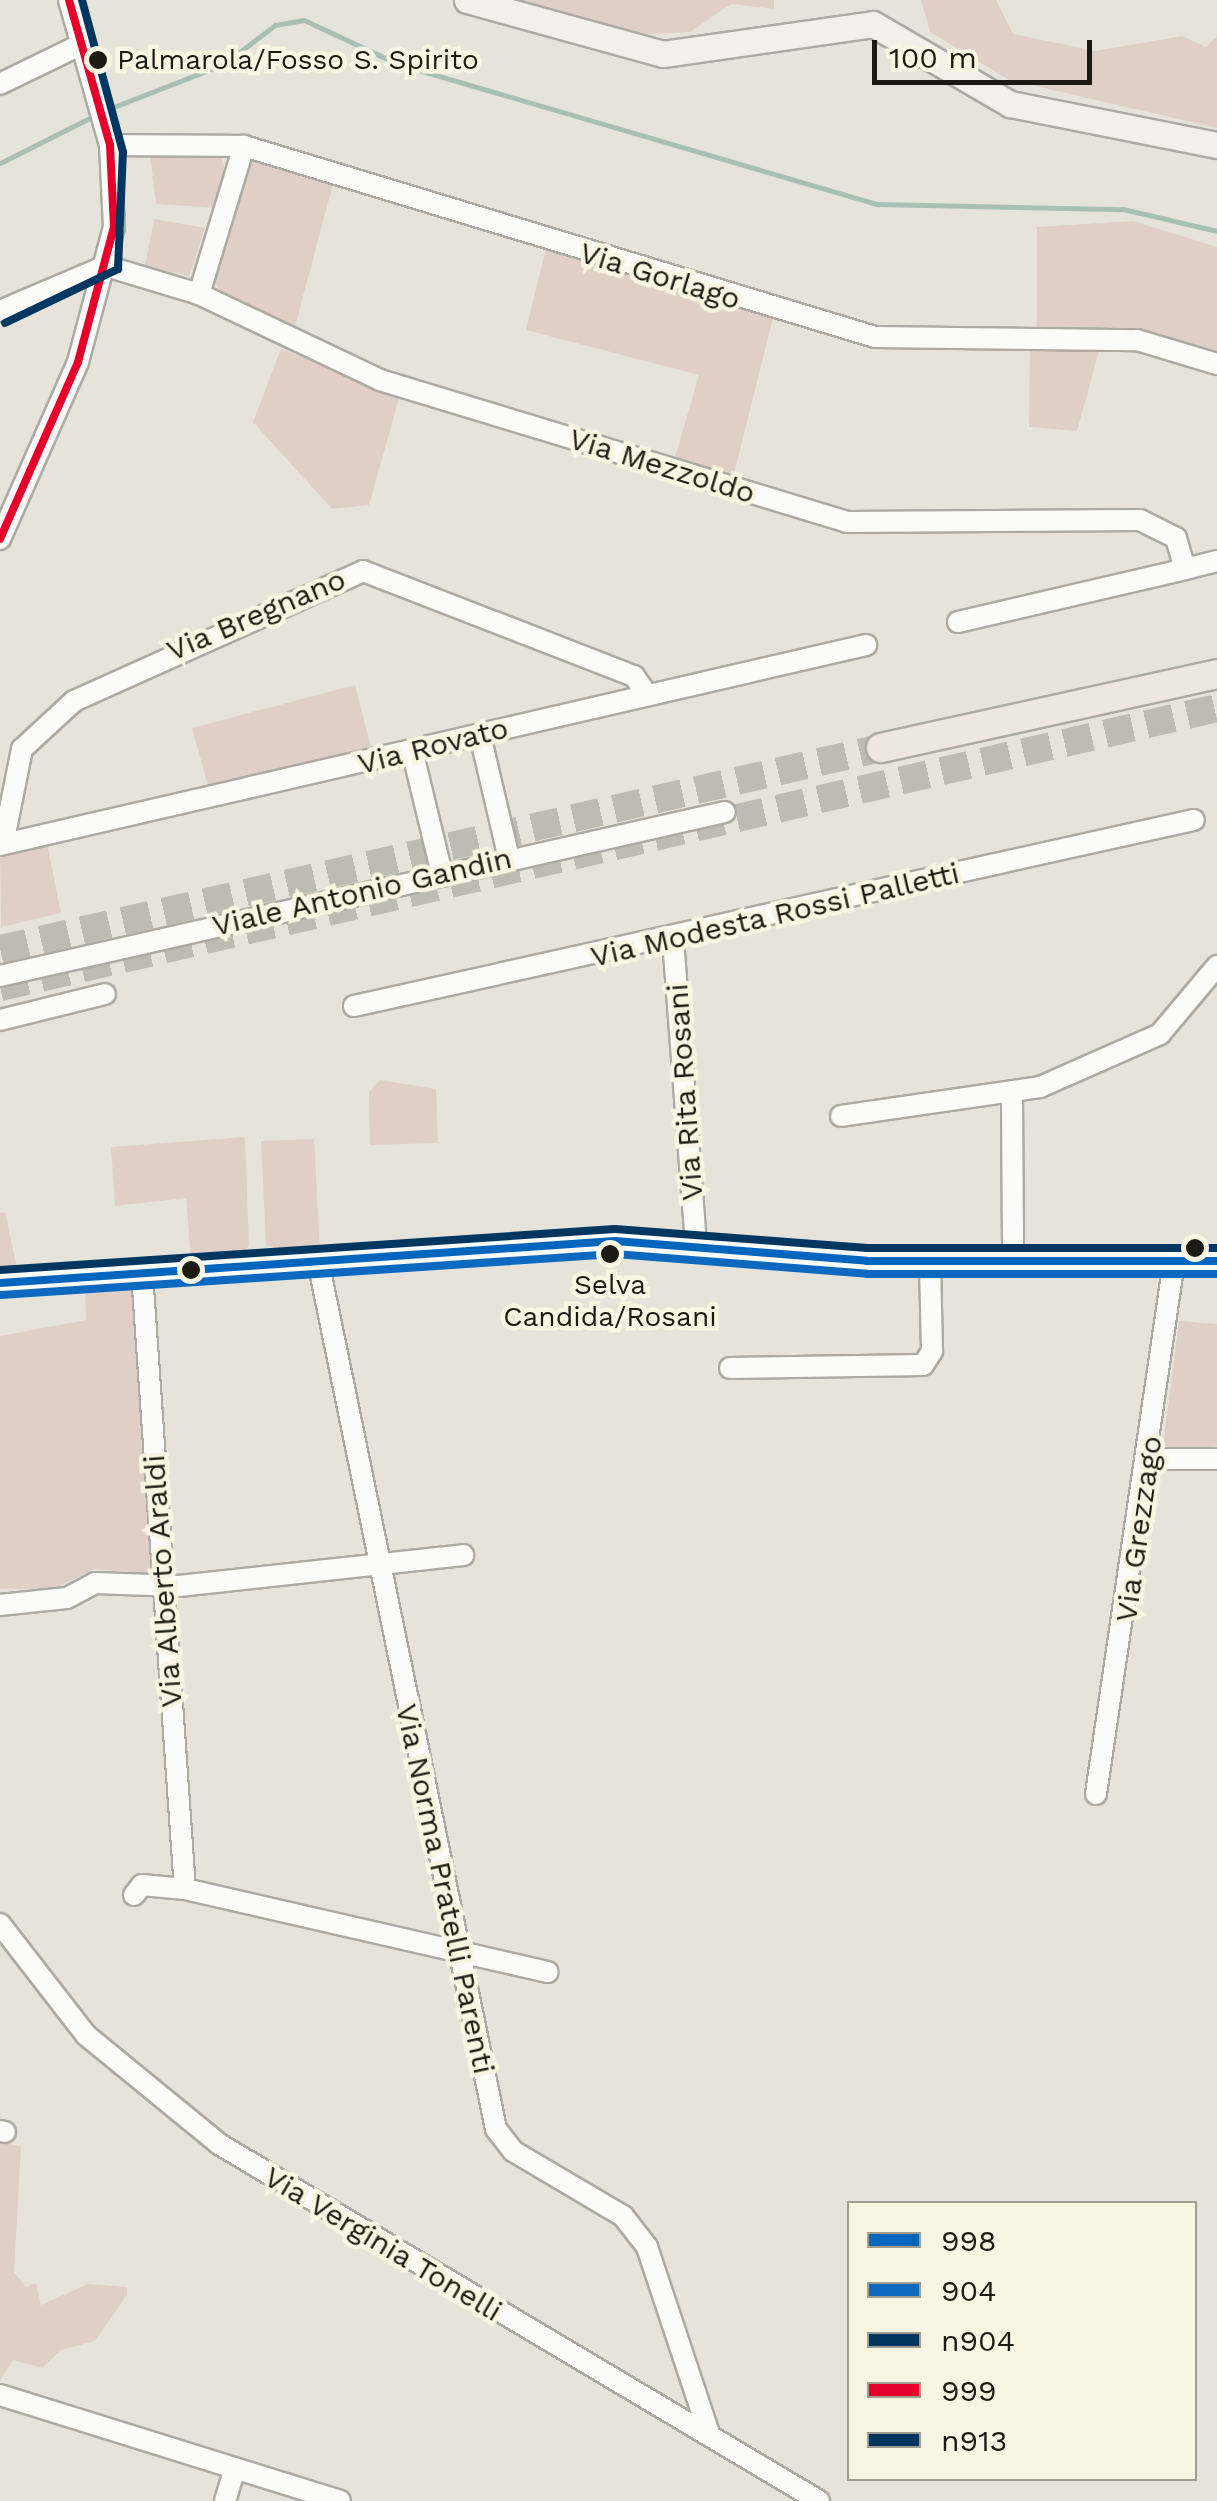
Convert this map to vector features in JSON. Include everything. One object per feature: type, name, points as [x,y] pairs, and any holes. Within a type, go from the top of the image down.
[{"type":"highway","points":[[881,748],[1217,674]]},
{"type":"main road","points":[[467,0],[663,54],[873,24],[1010,104],[1217,145]]},
{"type":"street","points":[[0,539],[70,382],[106,266],[115,206],[110,145],[70,0]]},
{"type":"street","points":[[0,84],[82,44]]},
{"type":"street","name":"Via Gorlago","points":[[110,145],[244,146],[874,337],[1136,340],[1217,364]]},
{"type":"street","points":[[199,294],[244,146]]},
{"type":"street","points":[[0,312],[106,266]]},
{"type":"street","name":"Via Mezzoldo","points":[[106,266],[199,294],[380,380],[847,522],[1140,520],[1176,538],[1185,569]]},
{"type":"street","points":[[958,622],[1217,560]]},
{"type":"street","name":"Via Bregnano","points":[[2,844],[22,749],[74,701],[358,572],[386,573],[634,676],[646,693]]},
{"type":"street","name":"Via Rovato","points":[[2,844],[866,645]]},
{"type":"street","points":[[480,735],[508,860]]},
{"type":"street","points":[[412,750],[442,874]]},
{"type":"street","name":"Viale Antonio Gandin","points":[[0,976],[726,812]]},
{"type":"street","name":"Via Modesta Rossi Palletti","points":[[354,1006],[673,939],[1194,820]]},
{"type":"street","name":"Via Rita Rosani","points":[[673,939],[696,1245]]},
{"type":"street","points":[[841,1116],[1012,1098],[1160,1034],[1217,966]]},
{"type":"street","points":[[0,1020],[105,994]]},
{"type":"street","points":[[1012,1098],[1013,1261]]},
{"type":"street","points":[[0,1283],[615,1241],[930,1261],[1217,1261]]},
{"type":"street","name":"Via Norma Pratelli Parenti","points":[[318,1261],[498,2136],[623,2216],[648,2247],[710,2436]]},
{"type":"street","points":[[730,1368],[923,1365],[932,1352],[930,1261]]},
{"type":"street","name":"Via Grezzago","points":[[1096,1794],[1174,1261]]},
{"type":"street","name":"Via Alberto Araldi","points":[[142,1273],[185,1890]]},
{"type":"street","points":[[1148,1459],[1217,1459]]},
{"type":"street","points":[[0,1605],[67,1598],[94,1583],[162,1586],[463,1555]]},
{"type":"street","points":[[134,1894],[142,1885],[185,1890],[548,1972]]},
{"type":"street","name":"Via Verginia Tonelli","points":[[0,1924],[86,2034],[192,2124],[819,2501]]},
{"type":"street","points":[[0,2396],[340,2501]]},
{"type":"street","points":[[224,2501],[235,2469]]},
{"type":"shaded area","points":[[488,0],[774,0],[774,9],[731,4],[690,32],[614,36]]},
{"type":"shaded area","points":[[921,0],[996,0],[1013,34],[1095,51],[1182,36],[1206,47],[1217,36],[1217,128],[1009,80],[930,32]]},
{"type":"shaded area","points":[[150,155],[220,155],[226,172],[216,208],[156,204]]},
{"type":"shaded area","points":[[252,156],[333,184],[293,334],[226,301],[215,282]]},
{"type":"shaded area","points":[[154,219],[205,228],[189,276],[145,266]]},
{"type":"shaded area","points":[[1133,221],[1217,247],[1217,358],[1147,331],[1037,331],[1037,227]]},
{"type":"shaded area","points":[[546,249],[773,318],[733,478],[674,461],[699,375],[526,330]]},
{"type":"shaded area","points":[[1030,347],[1100,347],[1077,431],[1029,427]]},
{"type":"shaded area","points":[[281,349],[400,395],[369,505],[332,509],[253,422]]},
{"type":"shaded area","points":[[355,685],[372,751],[210,793],[192,728]]},
{"type":"shaded area","points":[[47,843],[61,913],[1,927],[0,852]]},
{"type":"shaded area","points":[[380,1080],[436,1089],[438,1143],[370,1145],[369,1092]]},
{"type":"shaded area","points":[[245,1137],[249,1246],[238,1257],[191,1259],[186,1198],[115,1206],[111,1147]]},
{"type":"shaded area","points":[[314,1139],[320,1251],[295,1255],[266,1245],[261,1141]]},
{"type":"shaded area","points":[[5,1212],[17,1268],[0,1270],[0,1213]]},
{"type":"shaded area","points":[[134,1283],[151,1574],[94,1569],[55,1588],[0,1589],[0,1336],[86,1320],[85,1286]]},
{"type":"shaded area","points":[[1179,1321],[1217,1324],[1217,1446],[1171,1452],[1163,1446]]},
{"type":"shaded area","points":[[0,2113],[2,2141],[21,2147],[14,2272],[26,2287],[36,2283],[41,2305],[88,2284],[127,2287],[127,2295],[95,2341],[61,2350],[42,2368],[13,2360],[0,2381]]},
{"type":"waterway","points":[[106,110],[224,64],[275,25],[304,20],[398,64],[878,204],[1123,209],[1217,231]]},
{"type":"waterway","points":[[0,163],[96,115]]},
{"type":"tunnel","points":[[0,987],[1217,708]]},
{"type":"tunnel","points":[[0,949],[881,748]]},
{"type":"transit line","name":"999","points":[[0,539],[78,362],[114,227],[110,145],[69,0]]},
{"type":"transit line","name":"n913","points":[[5,323],[118,269],[123,152],[82,0]]},
{"type":"transit line","name":"n904","points":[[0,1270],[615,1229],[867,1248],[1217,1248]]},
{"type":"transit line","name":"998","points":[[0,1283],[615,1241],[867,1261],[1217,1261]]},
{"type":"transit line","name":"904","points":[[1,1295],[615,1254],[867,1274],[1217,1274]]},
{"type":"place","name":"Palmarola/Fosso S. Spirito","points":[[98,60]]},
{"type":"place","name":"Selva Candida/Rosani","points":[[610,1254]]}]
